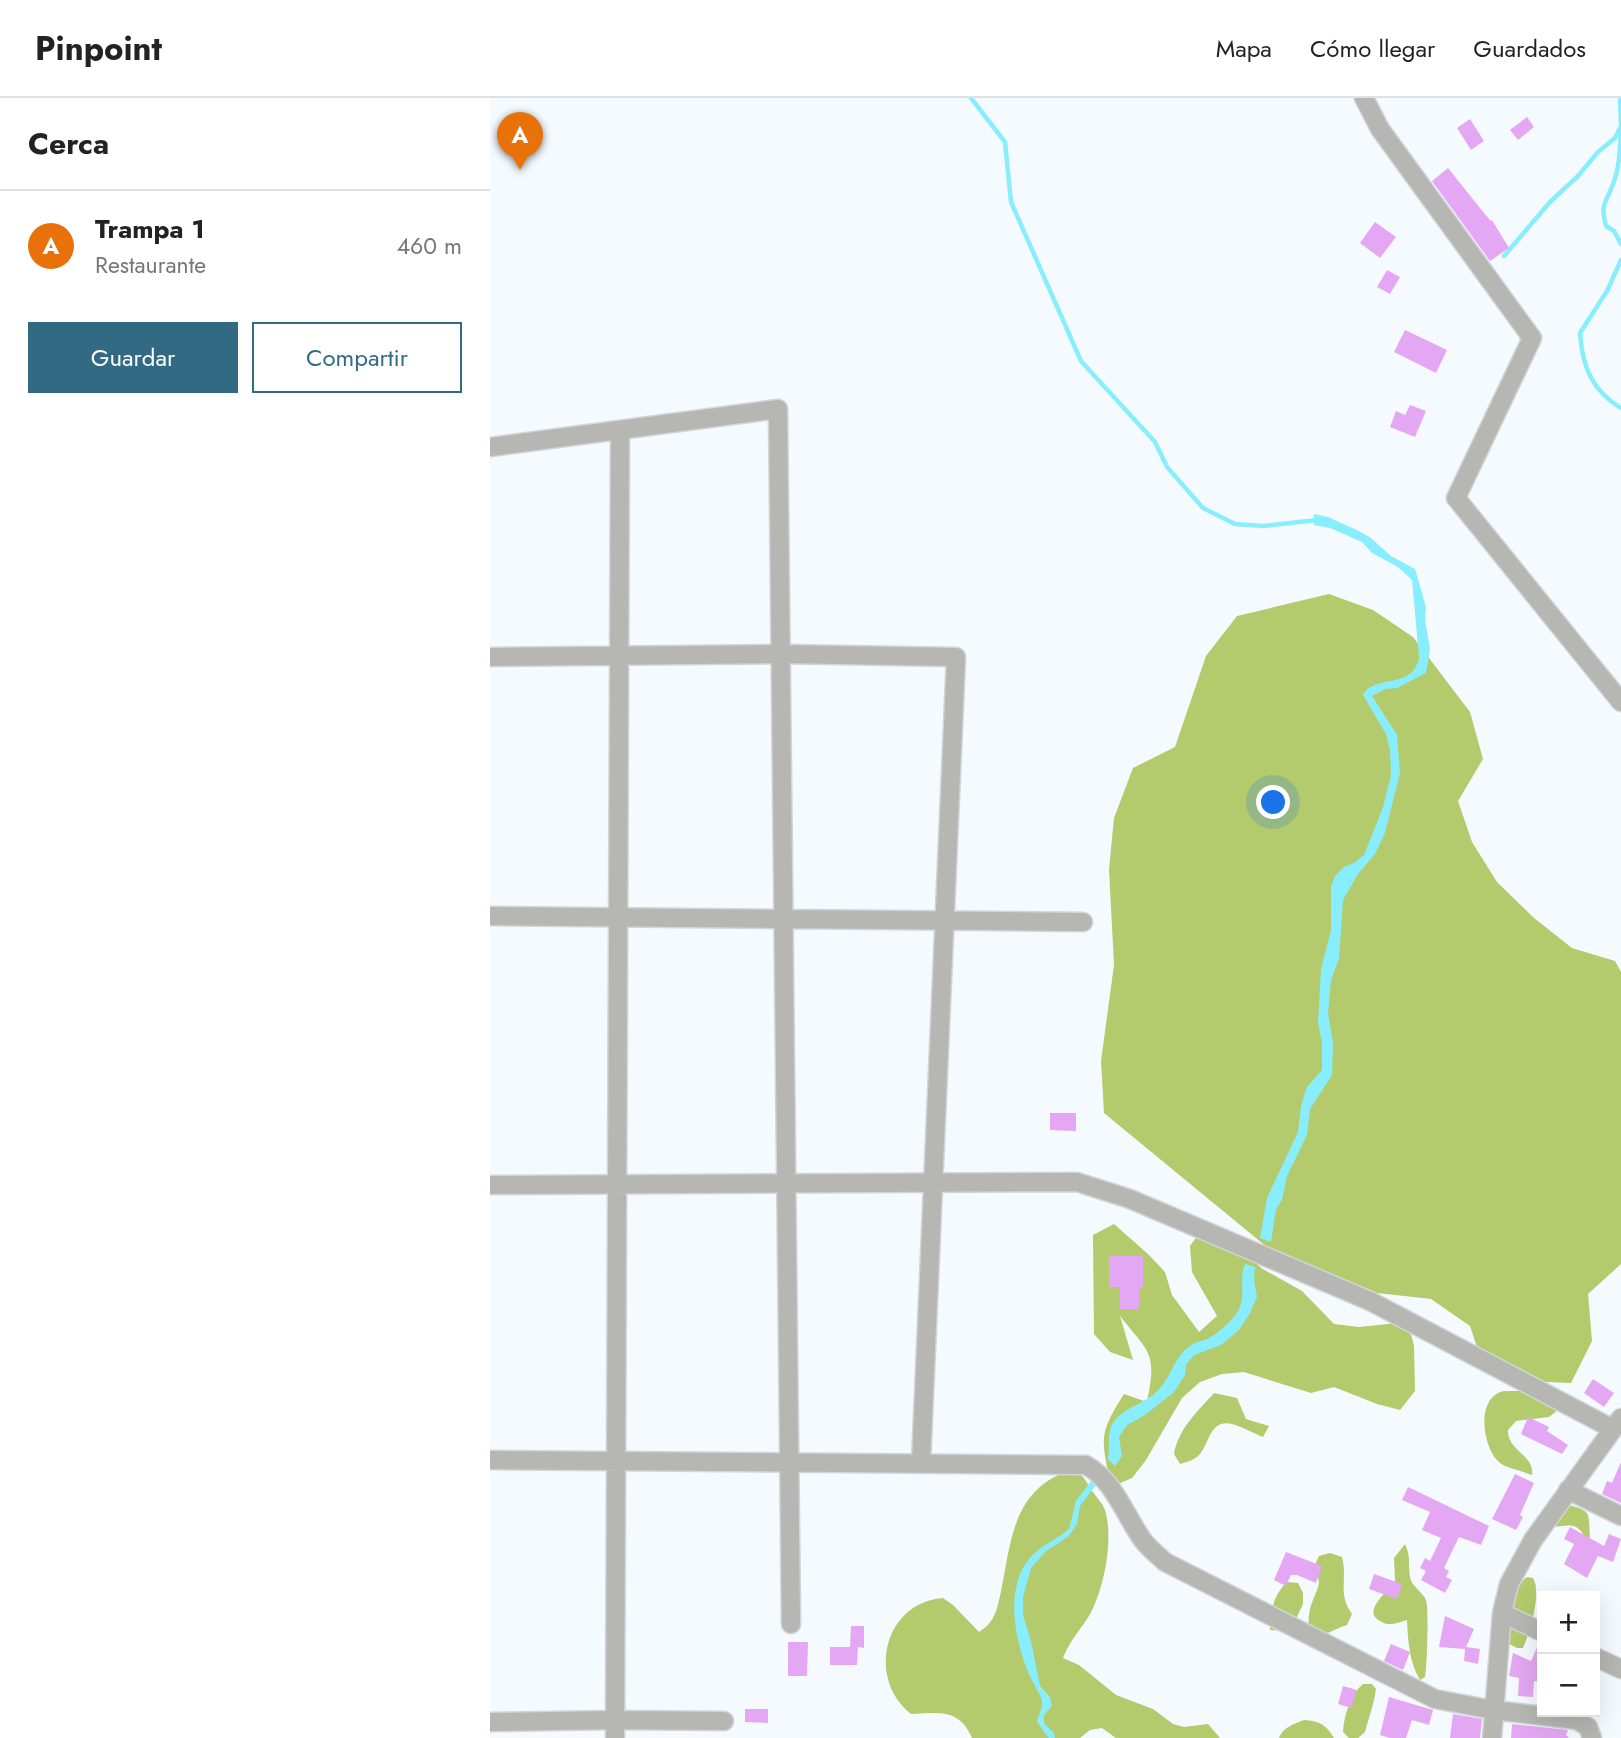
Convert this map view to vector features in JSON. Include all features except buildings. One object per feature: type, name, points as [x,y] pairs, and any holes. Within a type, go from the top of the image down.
[{"type":"street","points":[[1364,98],[1380,129],[1532,338],[1456,498],[1621,702]]},
{"type":"street","points":[[490,447],[778,409],[791,1624]]},
{"type":"street","points":[[615,1738],[620,430]]},
{"type":"street","points":[[490,657],[781,654],[956,657],[921,1464]]},
{"type":"street","points":[[490,916],[1083,922]]},
{"type":"street","points":[[490,1185],[1077,1182],[1130,1199],[1370,1301],[1617,1424],[1533,1540],[1509,1584],[1502,1613],[1492,1738]]},
{"type":"street","points":[[490,1460],[1086,1465],[1098,1471],[1109,1483],[1143,1541],[1165,1562],[1435,1699],[1493,1710],[1577,1720],[1588,1727],[1592,1738]]},
{"type":"street","points":[[1568,1490],[1621,1516]]},
{"type":"street","points":[[1502,1613],[1537,1630]]},
{"type":"street","points":[[1600,1659],[1621,1669]]},
{"type":"street","points":[[490,1722],[724,1721]]},
{"type":"green space","points":[[1329,594],[1373,610],[1413,637],[1470,712],[1483,759],[1458,801],[1472,842],[1497,882],[1534,918],[1572,948],[1615,961],[1621,972],[1621,1264],[1588,1294],[1592,1341],[1571,1383],[1521,1381],[1485,1372],[1470,1326],[1431,1299],[1333,1288],[1291,1267],[1104,1113],[1101,1061],[1114,965],[1109,869],[1114,818],[1133,768],[1175,747],[1206,656],[1237,616]]},
{"type":"green space","points":[[1114,1224],[1165,1272],[1172,1295],[1199,1332],[1217,1316],[1192,1272],[1190,1246],[1205,1225],[1228,1233],[1261,1268],[1302,1291],[1334,1324],[1359,1327],[1408,1322],[1414,1346],[1415,1391],[1400,1410],[1334,1387],[1311,1393],[1244,1372],[1222,1374],[1200,1382],[1182,1398],[1146,1460],[1132,1478],[1111,1487],[1104,1448],[1109,1420],[1124,1394],[1147,1402],[1151,1373],[1149,1354],[1120,1316],[1133,1360],[1110,1352],[1094,1334],[1093,1235]]},
{"type":"green space","points":[[1504,1391],[1529,1391],[1558,1410],[1549,1417],[1516,1421],[1508,1430],[1512,1443],[1529,1462],[1532,1475],[1500,1463],[1489,1446],[1484,1424],[1485,1412],[1495,1395]]},
{"type":"green space","points":[[1214,1393],[1237,1398],[1246,1419],[1269,1426],[1263,1437],[1232,1424],[1219,1425],[1198,1456],[1180,1464],[1174,1454],[1180,1436]]},
{"type":"green space","points":[[1065,1472],[1083,1477],[1105,1510],[1108,1549],[1099,1593],[1089,1616],[1071,1641],[1063,1658],[1079,1665],[1116,1695],[1153,1709],[1173,1724],[1184,1727],[1208,1724],[1220,1738],[1116,1738],[1102,1728],[1090,1730],[1080,1738],[972,1738],[961,1721],[954,1717],[939,1713],[911,1714],[897,1699],[889,1682],[886,1663],[888,1644],[895,1627],[907,1613],[923,1603],[943,1598],[979,1632],[984,1628],[992,1620],[996,1610],[1012,1538],[1024,1506],[1047,1481]]},
{"type":"green space","points":[[1566,1504],[1585,1511],[1590,1538],[1573,1526],[1548,1527]]},
{"type":"green space","points":[[1405,1544],[1411,1580],[1427,1605],[1426,1671],[1425,1677],[1420,1680],[1411,1658],[1407,1620],[1387,1624],[1375,1617],[1373,1612],[1378,1601],[1395,1581],[1394,1558]]},
{"type":"green space","points":[[1330,1553],[1342,1557],[1345,1599],[1352,1614],[1347,1625],[1325,1634],[1309,1635],[1309,1613],[1319,1584],[1314,1567],[1319,1556]]},
{"type":"green space","points":[[1527,1577],[1533,1578],[1536,1602],[1526,1641],[1523,1648],[1517,1648],[1500,1639],[1512,1597]]},
{"type":"green space","points":[[1287,1582],[1298,1583],[1303,1593],[1303,1604],[1293,1625],[1282,1631],[1270,1630],[1276,1598]]},
{"type":"green space","points":[[1363,1684],[1372,1684],[1376,1689],[1373,1705],[1365,1732],[1358,1738],[1349,1738],[1343,1732],[1346,1713],[1351,1700]]},
{"type":"green space","points":[[1304,1720],[1322,1724],[1334,1738],[1279,1738],[1286,1729]]},
{"type":"water","points":[[1314,514],[1328,517],[1359,531],[1391,556],[1415,569],[1426,607],[1425,619],[1430,650],[1426,673],[1397,688],[1385,689],[1372,696],[1397,735],[1400,773],[1385,833],[1375,854],[1358,874],[1343,900],[1339,959],[1331,980],[1328,1013],[1333,1044],[1332,1075],[1310,1109],[1307,1135],[1287,1176],[1282,1200],[1276,1209],[1271,1242],[1260,1238],[1267,1198],[1298,1132],[1301,1106],[1307,1087],[1322,1070],[1322,1043],[1318,1022],[1321,969],[1331,930],[1331,887],[1335,876],[1344,867],[1364,855],[1383,807],[1391,775],[1386,734],[1363,695],[1375,685],[1410,674],[1419,657],[1412,580],[1398,567],[1372,553],[1362,542],[1330,528],[1314,525]]},
{"type":"water","points":[[1245,1264],[1255,1267],[1257,1297],[1250,1313],[1239,1330],[1221,1345],[1194,1355],[1186,1365],[1185,1375],[1174,1392],[1145,1415],[1127,1425],[1119,1437],[1122,1456],[1115,1466],[1108,1459],[1109,1435],[1114,1421],[1123,1412],[1148,1399],[1159,1389],[1185,1350],[1211,1337],[1233,1318],[1241,1305]]},
{"type":"water","points":[[1091,1481],[1096,1485],[1080,1506],[1077,1524],[1069,1536],[1045,1552],[1031,1568],[1023,1597],[1023,1615],[1040,1686],[1050,1697],[1052,1706],[1044,1715],[1044,1723],[1054,1733],[1055,1738],[1049,1738],[1037,1722],[1042,1701],[1028,1672],[1019,1644],[1014,1614],[1017,1584],[1022,1570],[1034,1553],[1069,1529],[1076,1501]]},
{"type":"waterway","points":[[971,98],[1005,142],[1011,202],[1081,361],[1155,442],[1167,467],[1203,508],[1235,524],[1264,526],[1317,520]]},
{"type":"waterway","points":[[1504,256],[1550,202],[1615,138],[1621,126],[1620,98]]},
{"type":"waterway","points":[[1621,129],[1617,171],[1604,212],[1606,226],[1614,231],[1621,244]]},
{"type":"waterway","points":[[1621,260],[1607,291],[1580,333],[1583,356],[1590,376],[1603,394],[1621,408]]},
{"type":"place","name":"Trampa 1","points":[[520,170]]}]
